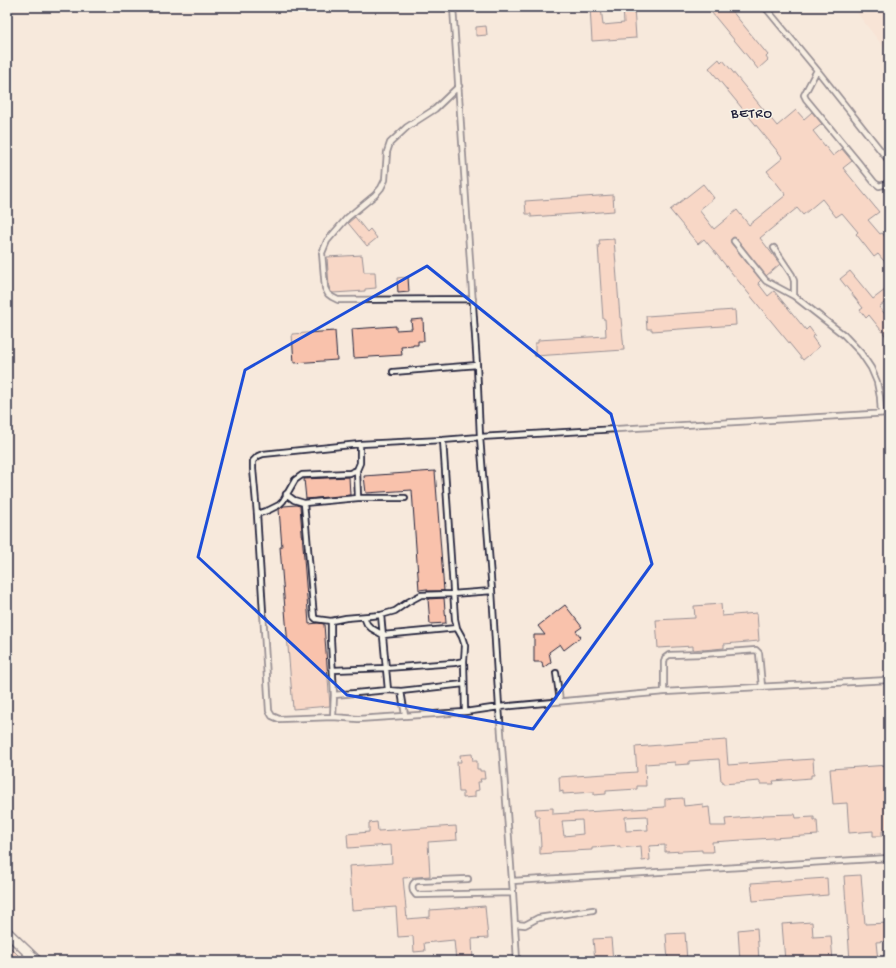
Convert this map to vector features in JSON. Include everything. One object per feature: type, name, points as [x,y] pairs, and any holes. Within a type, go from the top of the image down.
[{"type":"street","points":[[7,932],[37,961]]},
{"type":"lane","points":[[453,7],[473,299],[480,437],[517,961]]},
{"type":"lane","points":[[765,7],[889,160]]},
{"type":"lane","points":[[817,70],[804,96],[874,182],[880,186],[889,182]]},
{"type":"lane","points":[[459,86],[435,109],[408,127],[390,143],[387,152],[385,180],[381,188],[375,195],[347,218],[327,242],[322,253],[325,288],[328,294],[338,300],[473,299]]},
{"type":"lane","points":[[734,241],[766,281],[794,296],[844,335],[861,353],[871,368],[877,382],[881,413]]},
{"type":"lane","points":[[774,248],[792,275],[794,280],[794,296]]},
{"type":"lane","points":[[393,372],[477,365]]},
{"type":"lane","points":[[889,413],[360,444],[262,454],[253,461],[269,711],[272,716],[280,719],[333,717],[358,718],[465,712],[499,707],[664,692],[889,680]]},
{"type":"lane","points":[[442,440],[452,594],[457,628],[465,646],[465,712]]},
{"type":"lane","points":[[358,498],[357,470],[360,463],[360,444]]},
{"type":"lane","points":[[257,514],[279,505],[295,480],[302,475],[350,473],[357,470]]},
{"type":"lane","points":[[286,494],[294,500],[304,503],[358,498],[406,498]]},
{"type":"lane","points":[[304,503],[314,617],[316,619],[331,621],[381,615],[395,611],[421,595],[492,590]]},
{"type":"lane","points":[[381,615],[388,690]]},
{"type":"lane","points":[[364,617],[367,624],[371,628],[383,635],[457,628]]},
{"type":"lane","points":[[331,621],[334,696],[333,717]]},
{"type":"lane","points":[[664,692],[664,662],[665,658],[669,655],[756,650],[759,653],[762,687]]},
{"type":"lane","points":[[333,670],[386,668],[464,661]]},
{"type":"lane","points":[[556,674],[560,701]]},
{"type":"lane","points":[[334,696],[464,684]]},
{"type":"lane","points":[[401,691],[405,715]]},
{"type":"lane","points":[[512,881],[889,858]]},
{"type":"lane","points":[[468,879],[417,881],[412,885],[413,891],[416,895],[513,893]]},
{"type":"lane","points":[[515,924],[525,925],[538,918],[593,910]]},
{"type":"highlighted area","points":[[427,266],[611,414],[652,564],[533,729],[347,695],[198,557],[245,370]]},
{"type":"shaded area","points":[[865,7],[889,7],[889,54],[857,13]]},
{"type":"building","points":[[590,7],[601,7],[603,25],[624,23],[623,7],[634,7],[636,38],[592,41]]},
{"type":"building","points":[[707,7],[725,7],[729,11],[731,10],[768,55],[766,57],[768,60],[758,69]]},
{"type":"building","points":[[486,26],[487,35],[476,36],[476,27]]},
{"type":"building","points":[[719,59],[721,62],[723,60],[777,126],[796,110],[804,119],[812,112],[822,124],[813,131],[833,156],[842,149],[852,161],[843,168],[879,212],[868,220],[880,234],[882,233],[889,241],[889,267],[878,254],[874,257],[856,234],[858,232],[842,213],[836,217],[822,199],[803,215],[797,208],[760,238],[780,264],[766,276],[737,239],[734,237],[731,239],[731,243],[761,280],[758,283],[768,296],[774,291],[806,330],[809,327],[815,335],[812,337],[819,347],[803,360],[704,239],[698,244],[670,210],[703,184],[714,198],[699,210],[714,229],[737,210],[749,225],[786,195],[767,171],[783,158],[709,68]]},
{"type":"building","points":[[613,195],[614,211],[531,217],[531,214],[526,214],[525,201]]},
{"type":"building","points":[[355,217],[367,232],[370,229],[377,238],[367,246],[348,223]]},
{"type":"building","points":[[614,239],[624,350],[535,356],[535,343],[538,343],[538,340],[606,336],[605,319],[603,319],[598,245],[600,245],[599,240]]},
{"type":"building","points":[[362,255],[364,272],[375,272],[376,288],[365,289],[365,291],[331,292],[329,287],[327,257]]},
{"type":"building","points":[[850,271],[873,299],[889,287],[889,299],[879,307],[889,319],[889,340],[869,315],[866,318],[860,310],[863,308],[840,279]]},
{"type":"building","points":[[408,277],[409,292],[398,293],[397,278]]},
{"type":"building","points":[[735,310],[736,325],[652,331],[652,329],[647,329],[646,316]]},
{"type":"building","points":[[423,319],[424,341],[418,341],[418,345],[401,347],[402,355],[354,358],[352,329],[396,326],[396,330],[412,329],[411,320]]},
{"type":"building","points":[[335,331],[337,360],[294,363],[292,334]]},
{"type":"building","points":[[435,471],[444,591],[427,591],[427,589],[419,590],[412,490],[366,493],[364,476]]},
{"type":"building","points":[[349,477],[350,495],[306,499],[304,479]]},
{"type":"building","points":[[284,506],[300,506],[309,624],[324,624],[330,706],[293,709],[280,547],[282,547],[279,509]]},
{"type":"building","points":[[444,598],[446,623],[430,624],[428,599]]},
{"type":"building","points":[[721,604],[722,616],[757,613],[759,641],[724,644],[724,648],[703,650],[693,650],[693,646],[658,648],[656,620],[695,618],[694,606]]},
{"type":"building","points":[[565,605],[582,627],[576,631],[581,637],[564,650],[560,644],[549,652],[551,662],[543,668],[542,662],[534,662],[534,635],[545,635],[538,626]]},
{"type":"building","points":[[726,740],[728,765],[813,759],[814,775],[811,775],[811,778],[773,781],[774,784],[760,784],[760,781],[723,784],[723,781],[721,781],[719,759],[703,760],[689,761],[689,764],[675,765],[675,762],[645,764],[646,786],[637,786],[637,789],[606,791],[606,794],[594,795],[594,792],[563,794],[563,791],[560,792],[559,777],[637,772],[635,747]]},
{"type":"building","points":[[472,754],[473,761],[477,761],[477,769],[484,771],[485,779],[480,779],[481,782],[478,782],[479,790],[475,791],[475,797],[463,798],[463,792],[459,792],[457,762],[461,762],[460,755]]},
{"type":"building","points":[[889,765],[889,830],[882,831],[882,836],[873,836],[873,831],[849,833],[847,803],[833,804],[830,769]]},
{"type":"building","points":[[683,798],[684,806],[703,804],[703,808],[709,807],[711,826],[726,826],[725,819],[763,815],[795,814],[796,818],[814,817],[814,820],[817,820],[818,835],[712,842],[713,852],[702,852],[702,850],[665,852],[665,845],[649,846],[650,860],[642,861],[641,846],[592,848],[592,850],[540,854],[541,846],[539,816],[536,816],[535,809],[553,808],[553,814],[665,807],[665,799]],"holes":[[[647,816],[648,830],[626,831],[625,817]],[[582,820],[583,834],[564,836],[562,821]]]},
{"type":"building","points":[[377,822],[378,831],[456,826],[457,840],[428,842],[430,876],[403,878],[407,919],[430,917],[430,910],[485,906],[488,938],[472,939],[473,961],[456,961],[454,940],[424,943],[425,951],[414,952],[413,936],[398,937],[396,907],[352,910],[349,866],[392,863],[391,845],[348,848],[347,834],[369,832],[369,823]]},
{"type":"building","points":[[861,875],[865,924],[889,923],[889,941],[876,942],[878,961],[850,961],[844,876]]},
{"type":"building","points":[[827,878],[828,895],[753,901],[751,883]]},
{"type":"building","points":[[812,922],[813,937],[831,936],[833,961],[785,961],[782,924]]},
{"type":"building","points":[[757,928],[759,961],[740,961],[738,930]]},
{"type":"building","points":[[685,933],[687,961],[668,961],[666,934]]},
{"type":"building","points":[[611,938],[613,961],[595,961],[593,939]]},
{"type":"building","points":[[7,944],[24,961],[7,961]]},
{"type":"district","name":"BETRO","points":[[752,114]]}]
